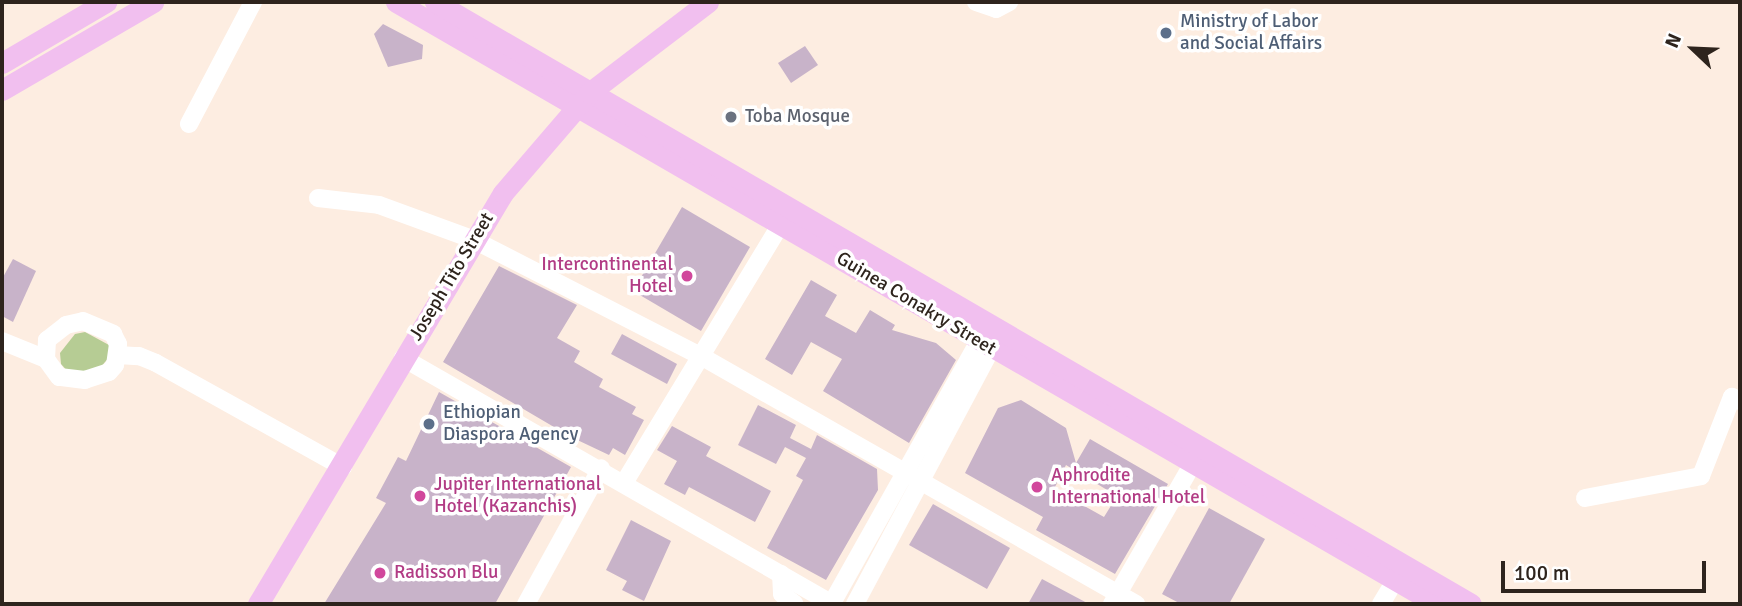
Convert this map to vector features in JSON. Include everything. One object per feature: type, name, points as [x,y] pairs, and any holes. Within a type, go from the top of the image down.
[{"type":"main road","points":[[2,63],[106,2]]},
{"type":"main road","points":[[2,90],[153,2]]},
{"type":"main road","name":"Guinea Conakry Street","points":[[396,2],[582,101],[1154,429],[1471,604]]},
{"type":"main road","name":"Guinea Conakry Street","points":[[435,2],[582,101],[781,224],[848,252]]},
{"type":"main road","name":"Joseph Tito Street","points":[[258,604],[343,467],[472,239],[533,154],[582,101],[708,2]]},
{"type":"main road","name":"Guinea Conakry Street","points":[[1154,429],[1192,463],[1437,604]]},
{"type":"street","points":[[189,124],[253,2]]},
{"type":"street","points":[[976,2],[996,9],[1009,2]]},
{"type":"street","points":[[318,198],[379,205],[472,239],[699,355],[915,476],[1115,599],[1136,604]]},
{"type":"street","points":[[624,483],[699,355],[781,224]]},
{"type":"street","points":[[83,321],[113,334],[117,355],[109,372],[85,380],[60,377],[46,359],[44,349],[54,332],[83,321]]},
{"type":"street","points":[[855,604],[915,476],[990,336]]},
{"type":"street","points":[[2,341],[46,359]]},
{"type":"street","points":[[117,355],[139,356],[156,363],[343,467]]},
{"type":"street","points":[[403,358],[601,468],[832,604],[915,476]]},
{"type":"street","points":[[1585,498],[1700,476],[1732,397],[1740,401]]},
{"type":"street","points":[[1115,599],[1192,463]]},
{"type":"street","points":[[526,604],[601,468]]},
{"type":"street","points":[[781,574],[782,594],[795,604]]},
{"type":"street","points":[[1381,604],[1396,579]]},
{"type":"green space","points":[[85,332],[109,345],[111,355],[99,369],[69,373],[61,364],[60,353],[75,334]]},
{"type":"building","points":[[383,24],[423,45],[422,59],[388,67],[374,34]]},
{"type":"building","points":[[805,46],[818,65],[791,83],[778,63]]},
{"type":"building","name":"Intercontinental Hotel","points":[[682,207],[750,247],[701,331],[633,291]]},
{"type":"building","points":[[13,259],[36,271],[13,322],[2,316],[2,279]]},
{"type":"building","points":[[499,266],[577,305],[557,338],[580,351],[574,362],[603,379],[599,387],[636,407],[632,414],[644,420],[625,455],[613,448],[609,455],[571,437],[443,362]]},
{"type":"building","points":[[811,280],[837,295],[825,316],[856,333],[870,310],[895,325],[892,330],[936,343],[956,360],[909,443],[823,391],[842,359],[811,342],[792,375],[765,359]]},
{"type":"building","points":[[622,334],[677,364],[667,384],[611,354]]},
{"type":"building","points":[[439,392],[571,467],[495,604],[324,604],[386,503],[376,498],[398,457],[406,461]]},
{"type":"building","points":[[1021,400],[1066,428],[1076,463],[1090,439],[1168,484],[1115,574],[1036,530],[1043,517],[965,473],[998,408]],"holes":[[[1066,465],[1117,496],[1104,517],[1054,489]]]},
{"type":"building","points":[[758,405],[796,425],[790,438],[811,449],[817,435],[877,469],[878,490],[826,580],[767,548],[803,480],[796,476],[806,458],[785,447],[776,464],[738,445]]},
{"type":"building","points":[[672,426],[711,447],[706,456],[771,491],[755,522],[689,487],[685,495],[664,484],[677,461],[657,450]]},
{"type":"building","points":[[933,504],[1010,548],[987,589],[909,545]]},
{"type":"building","points":[[1209,508],[1265,539],[1229,604],[1181,604],[1162,594]]},
{"type":"building","points":[[631,520],[671,541],[644,601],[622,590],[627,581],[606,570]]},
{"type":"building","points":[[1042,579],[1089,604],[1028,604]]},
{"type":"place","name":"Ministry of Labor and Social Affairs","points":[[1166,33]]},
{"type":"place","name":"Toba Mosque","points":[[731,117]]},
{"type":"place","name":"Intercontinental Hotel","points":[[687,276]]},
{"type":"place","name":"Ethiopian Diaspora Agency","points":[[429,424]]},
{"type":"place","name":"Aphrodite International Hotel","points":[[1037,487]]},
{"type":"place","name":"Jupiter International Hotel (Kazanchis)","points":[[420,496]]},
{"type":"place","name":"Radisson Blu","points":[[380,573]]}]
